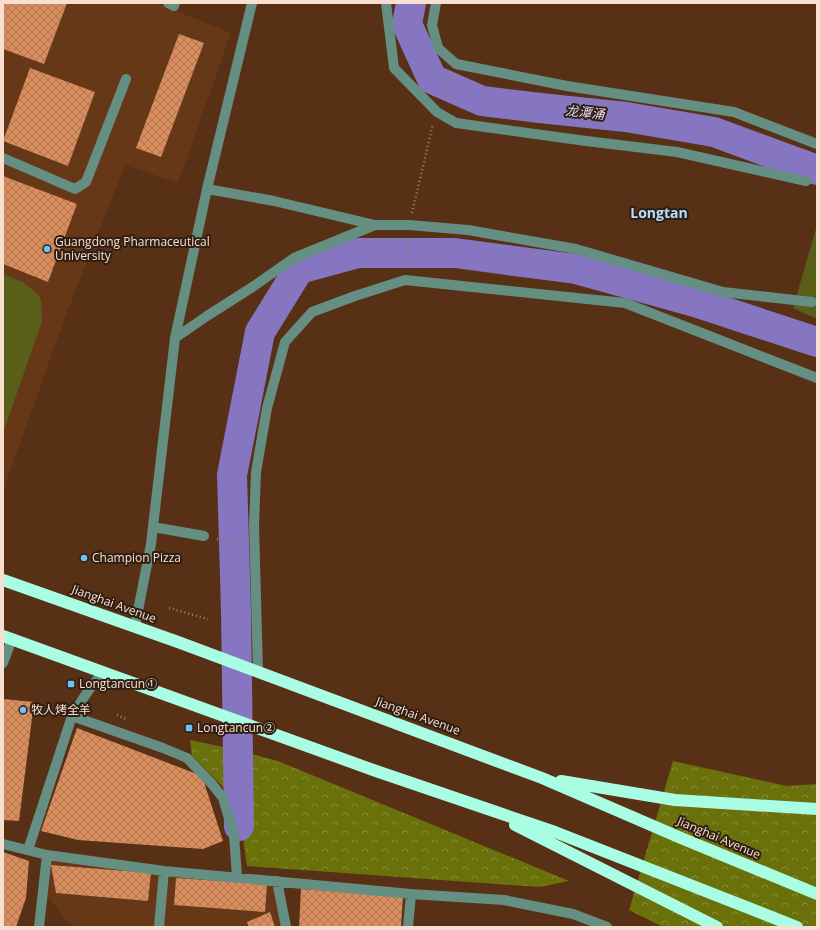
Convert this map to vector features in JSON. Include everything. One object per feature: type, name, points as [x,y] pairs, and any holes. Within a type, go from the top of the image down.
[{"type":"highway","name":"Jianghai Avenue","points":[[3,580],[258,671],[542,778],[681,838],[817,894]]},
{"type":"highway","points":[[8,637],[376,771],[555,832],[797,927]]},
{"type":"highway","points":[[542,778],[675,800],[817,809]]},
{"type":"highway","points":[[477,806],[717,927]]},
{"type":"street","points":[[168,3],[174,6],[175,3]]},
{"type":"street","points":[[135,626],[151,544],[175,338],[207,189],[252,3]]},
{"type":"street","points":[[386,3],[394,68],[436,114],[456,123],[677,152],[806,181]]},
{"type":"street","points":[[436,3],[432,25],[438,48],[456,64],[566,86],[734,112],[817,144]]},
{"type":"street","points":[[3,158],[75,189],[86,182],[126,79]]},
{"type":"street","points":[[207,189],[274,201],[375,225],[409,225],[468,230],[576,249],[723,292],[812,302]]},
{"type":"street","points":[[175,338],[294,258],[375,225]]},
{"type":"street","points":[[258,671],[251,544],[254,525],[256,472],[266,408],[285,342],[312,312],[405,280],[625,303],[817,378]]},
{"type":"street","points":[[153,527],[204,536]]},
{"type":"street","points":[[3,663],[8,637]]},
{"type":"street","points":[[28,850],[72,716],[88,691],[103,672]]},
{"type":"street","points":[[72,716],[187,758],[223,798],[234,835],[237,877]]},
{"type":"street","points":[[3,844],[47,855],[164,871],[411,894],[504,900],[573,914],[607,927]]},
{"type":"street","points":[[39,927],[47,855]]},
{"type":"street","points":[[159,927],[164,871]]},
{"type":"street","points":[[277,881],[286,927]]},
{"type":"street","points":[[408,927],[411,894]]},
{"type":"path","points":[[405,280],[409,225],[436,114],[456,64]]},
{"type":"path","points":[[204,536],[251,544]]},
{"type":"path","points":[[169,608],[208,619]]},
{"type":"shaded area","name":"Guangdong Pharmaceutical University","points":[[3,3],[157,3],[231,33],[178,183],[125,165],[66,315],[3,491]]},
{"type":"shaded area","points":[[51,860],[280,883],[290,927],[72,927],[48,897]]},
{"type":"green space","points":[[817,225],[817,319],[793,308]]},
{"type":"green space","points":[[3,274],[22,282],[37,293],[41,300],[42,321],[3,433]]},
{"type":"green space","points":[[190,740],[233,749],[278,761],[569,881],[539,887],[247,866],[240,816],[226,790],[192,756]]},
{"type":"green space","points":[[673,761],[787,786],[817,784],[817,927],[663,927],[629,910]]},
{"type":"building","points":[[3,3],[67,3],[44,64],[3,49]]},
{"type":"building","points":[[179,34],[204,43],[161,157],[136,148]]},
{"type":"building","points":[[30,68],[95,92],[68,166],[3,141]]},
{"type":"building","points":[[3,176],[77,204],[48,282],[3,264]]},
{"type":"building","points":[[3,699],[34,702],[19,821],[3,820]]},
{"type":"building","points":[[77,728],[202,776],[223,841],[203,849],[78,840],[41,831]]},
{"type":"building","points":[[3,852],[29,861],[26,898],[16,927],[3,927]]},
{"type":"building","points":[[51,865],[151,873],[148,901],[56,893]]},
{"type":"building","points":[[176,878],[267,884],[265,912],[174,905]]},
{"type":"building","points":[[301,889],[403,896],[401,927],[299,927]]},
{"type":"building","points":[[270,912],[275,927],[249,927],[247,922]]},
{"type":"waterway","name":"龙潭涌","points":[[411,3],[407,24],[432,79],[482,101],[626,117],[714,132],[817,170]]},
{"type":"waterway","points":[[239,826],[236,611],[232,475],[260,332],[299,269],[358,253],[455,253],[576,269],[695,302],[817,342]]},
{"type":"place","name":"Guangdong Pharmaceutical University","points":[[47,249]]},
{"type":"place","name":"Champion Pizza","points":[[84,558]]},
{"type":"place","name":"Longtancun①","points":[[71,684]]},
{"type":"place","name":"牧人烤全羊","points":[[23,710]]},
{"type":"place","name":"Longtancun②","points":[[189,728]]},
{"type":"district","name":"Longtan","points":[[659,213]]}]
